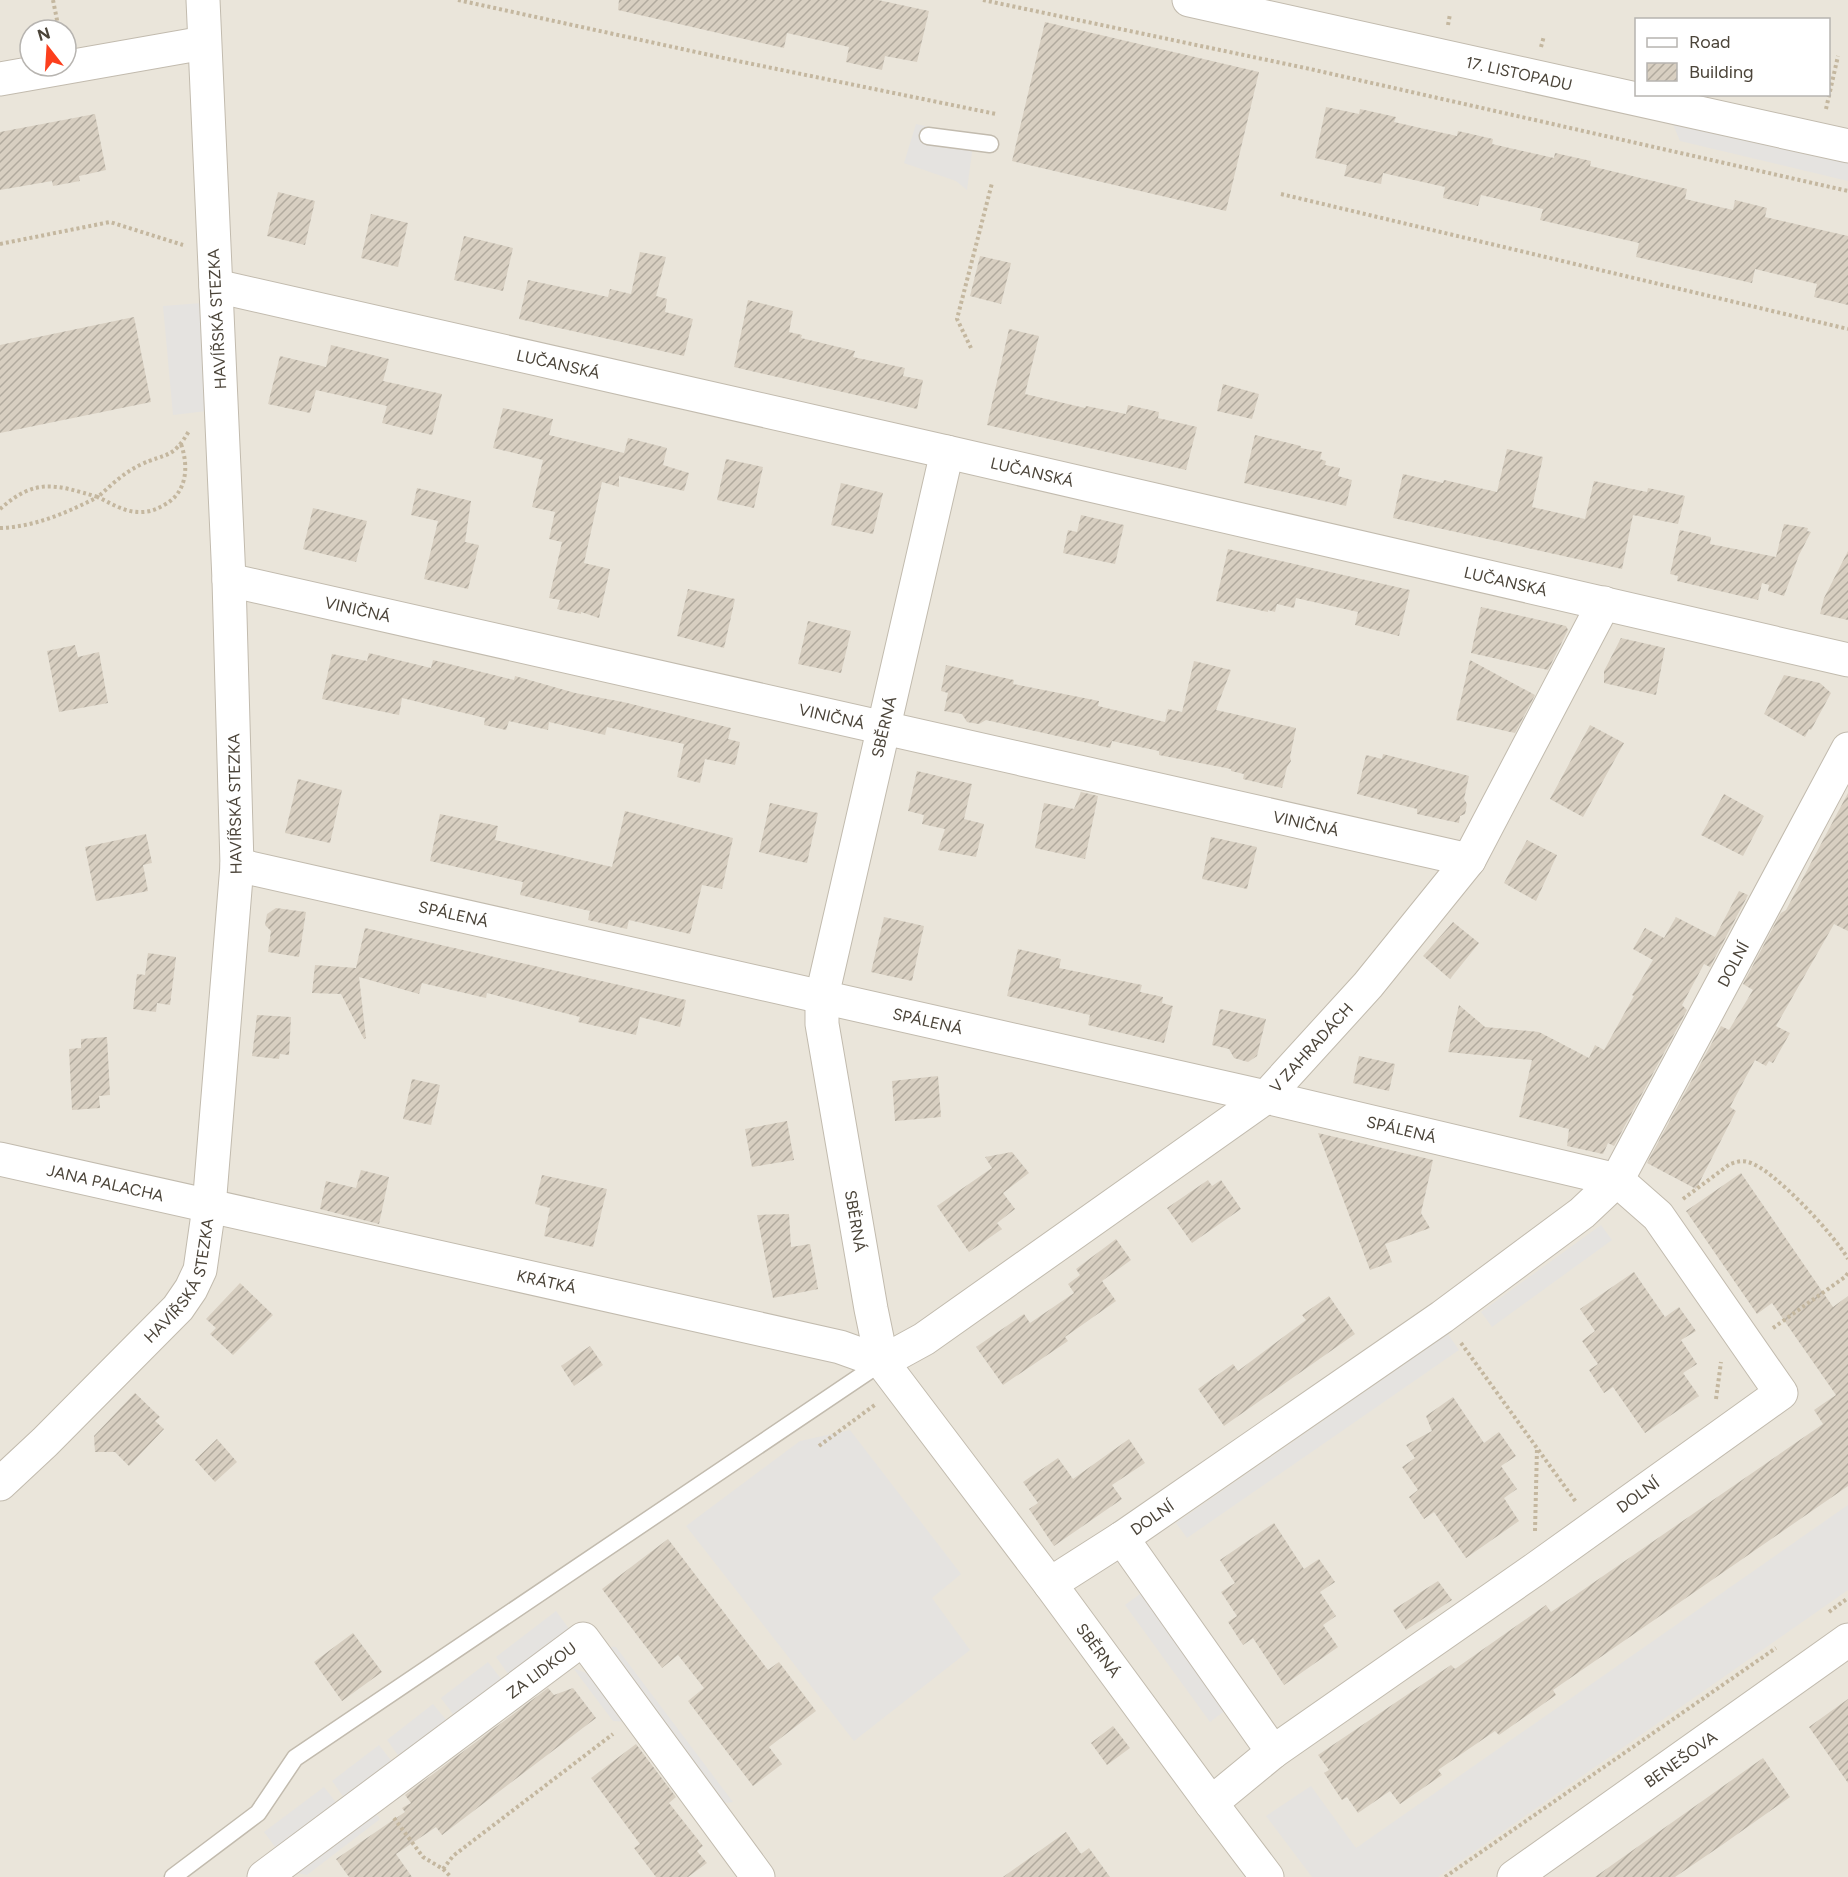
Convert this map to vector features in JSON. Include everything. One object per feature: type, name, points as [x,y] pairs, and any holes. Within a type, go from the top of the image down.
[{"type":"street","name":"HAVÍŘSKÁ STEZKA","points":[[0,1484],[178,1308],[200,1270],[209,1207],[237,865],[229,580],[203,0]]},
{"type":"street","name":"17. LISTOPADU","points":[[1189,0],[1848,146]]},
{"type":"street","points":[[0,79],[204,44]]},
{"type":"street","name":"LUČANSKÁ","points":[[215,271],[947,452],[1848,660]]},
{"type":"street","name":"SBĚRNÁ","points":[[947,452],[822,996],[822,1024],[882,1362],[1267,1877]]},
{"type":"street","name":"VINIČNÁ","points":[[229,580],[1469,860]]},
{"type":"street","name":"V ZAHRADÁCH","points":[[882,1362],[924,1339],[1266,1097],[1368,985],[1469,860],[1604,603]]},
{"type":"street","name":"DOLNÍ","points":[[1050,1584],[1122,1538],[1442,1317],[1582,1213],[1617,1180],[1848,749]]},
{"type":"street","name":"SPÁLENÁ","points":[[237,865],[1266,1097],[1617,1180]]},
{"type":"street","name":"JANA PALACHA","points":[[0,1160],[209,1207]]},
{"type":"street","name":"DOLNÍ","points":[[1211,1803],[1274,1752],[1781,1393],[1658,1216],[1617,1180]]},
{"type":"street","name":"KRÁTKÁ","points":[[209,1207],[840,1347],[882,1362]]},
{"type":"street","name":"DOLNÍ","points":[[1122,1538],[1274,1752]]},
{"type":"street","name":"ZA LIDKOU","points":[[264,1877],[583,1639],[758,1877]]},
{"type":"street","name":"BENEŠOVA","points":[[1514,1877],[1848,1640]]},
{"type":"lane","points":[[928,136],[990,144]]},
{"type":"lane","points":[[173,1877],[258,1813],[295,1758],[882,1362]]},
{"type":"path","points":[[53,0],[57,18]]},
{"type":"path","points":[[458,0],[996,114]]},
{"type":"path","points":[[983,0],[1319,71],[1848,191]]},
{"type":"path","points":[[1830,91],[1838,56]]},
{"type":"path","points":[[1824,117],[1829,96]]},
{"type":"path","points":[[971,348],[957,320],[992,183]]},
{"type":"path","points":[[1281,194],[1848,329]]},
{"type":"path","points":[[0,244],[110,222],[215,271]]},
{"type":"path","points":[[0,509],[18,495],[32,488],[44,486],[72,489],[98,497],[121,509],[140,513],[153,511],[170,502],[181,491],[185,456],[181,444],[174,452],[140,465],[112,484],[98,497],[73,509],[33,523],[0,528]]},
{"type":"path","points":[[1658,1216],[1730,1164],[1737,1161],[1749,1162],[1785,1186],[1848,1259]]},
{"type":"path","points":[[1720,1436],[1712,1424],[1724,1345],[1740,1334],[1758,1338],[1848,1273]]},
{"type":"path","points":[[1442,1317],[1594,1527]]},
{"type":"path","points":[[819,1446],[846,1426]]},
{"type":"path","points":[[1534,1570],[1537,1448]]},
{"type":"path","points":[[1829,1612],[1848,1598]]},
{"type":"path","points":[[1445,1877],[1780,1645]]},
{"type":"path","points":[[443,1869],[453,1856],[610,1736]]},
{"type":"path","points":[[376,1793],[423,1857],[443,1869],[451,1877]]},
{"type":"shaded area","points":[[0,0],[1848,0],[1848,1877],[0,1877]]},
{"type":"shaded area","points":[[1667,110],[1848,152],[1848,181],[1680,141]]},
{"type":"shaded area","points":[[916,124],[974,137],[967,190],[956,181],[904,163]]},
{"type":"shaded area","points":[[202,303],[207,411],[173,415],[163,306]]},
{"type":"shaded area","points":[[1601,1225],[1612,1240],[1492,1327],[1481,1312]]},
{"type":"shaded area","points":[[1448,1334],[1459,1350],[1187,1538],[1176,1523]]},
{"type":"shaded area","points":[[850,1430],[961,1574],[932,1598],[970,1650],[854,1741],[686,1526],[800,1441]]},
{"type":"shaded area","points":[[1848,1505],[1848,1590],[1438,1877],[1312,1877],[1266,1816],[1311,1786],[1356,1848]]},
{"type":"shaded area","points":[[1147,1589],[1230,1707],[1210,1722],[1125,1605]]},
{"type":"shaded area","points":[[556,1611],[570,1630],[509,1675],[496,1657]]},
{"type":"shaded area","points":[[602,1646],[616,1647],[733,1802],[723,1802]]},
{"type":"shaded area","points":[[488,1662],[502,1680],[455,1717],[441,1698]]},
{"type":"shaded area","points":[[573,1668],[589,1674],[628,1722],[613,1721]]},
{"type":"shaded area","points":[[433,1704],[448,1722],[400,1758],[387,1740]]},
{"type":"shaded area","points":[[379,1745],[393,1763],[345,1799],[332,1781]]},
{"type":"shaded area","points":[[324,1787],[338,1805],[278,1851],[264,1832]]},
{"type":"shaded area","points":[[373,1810],[380,1819],[307,1875],[292,1872]]},
{"type":"building","points":[[619,0],[878,0],[929,11],[917,62],[885,56],[882,70],[846,62],[849,47],[787,33],[784,48],[618,10]]},
{"type":"building","points":[[1045,22],[1259,72],[1226,211],[1012,161]]},
{"type":"building","points":[[1326,107],[1359,114],[1360,109],[1396,117],[1394,122],[1425,129],[1457,136],[1458,131],[1493,139],[1492,144],[1554,158],[1555,153],[1591,161],[1590,166],[1687,189],[1685,199],[1733,210],[1735,200],[1767,208],[1765,217],[1848,236],[1848,305],[1814,297],[1817,284],[1755,269],[1752,283],[1636,257],[1639,243],[1540,220],[1543,209],[1481,195],[1478,206],[1443,198],[1445,187],[1383,173],[1381,184],[1344,176],[1347,165],[1315,158]]},
{"type":"building","points":[[95,114],[106,170],[79,176],[80,181],[53,186],[52,181],[0,190],[0,132]]},
{"type":"building","points":[[278,192],[315,201],[305,245],[267,236]]},
{"type":"building","points":[[371,214],[408,223],[398,267],[361,258]]},
{"type":"building","points":[[464,236],[513,248],[503,291],[454,280]]},
{"type":"building","points":[[640,252],[666,257],[656,296],[667,299],[665,312],[693,319],[684,356],[519,319],[528,280],[608,297],[610,289],[631,294]]},
{"type":"building","points":[[980,256],[1011,263],[1001,304],[970,296]]},
{"type":"building","points":[[748,300],[793,311],[789,332],[802,335],[801,338],[855,351],[853,357],[905,368],[903,376],[923,380],[917,409],[734,367]]},
{"type":"building","points":[[134,317],[151,402],[0,433],[0,345]]},
{"type":"building","points":[[1009,329],[1039,336],[1025,394],[1085,408],[1086,406],[1126,414],[1128,405],[1159,412],[1158,418],[1197,427],[1186,470],[987,425]]},
{"type":"building","points":[[331,345],[389,359],[383,381],[442,394],[432,435],[382,423],[387,406],[316,390],[310,413],[268,404],[280,356],[326,367]]},
{"type":"building","points":[[1223,384],[1259,394],[1252,419],[1217,411]]},
{"type":"building","points":[[503,408],[553,419],[549,435],[624,453],[628,438],[667,448],[663,465],[689,473],[684,491],[619,476],[619,487],[602,482],[584,563],[610,569],[599,618],[581,612],[581,614],[557,609],[560,600],[549,598],[562,542],[549,539],[555,512],[532,507],[543,460],[493,448]]},
{"type":"building","points":[[1255,435],[1322,452],[1320,459],[1326,461],[1325,465],[1340,468],[1338,476],[1352,480],[1346,506],[1244,483]]},
{"type":"building","points":[[1507,449],[1543,457],[1532,507],[1585,519],[1594,481],[1647,492],[1648,488],[1685,496],[1678,524],[1633,515],[1622,569],[1393,518],[1403,474],[1443,483],[1444,480],[1497,492]]},
{"type":"building","points":[[726,459],[763,467],[754,508],[717,500]]},
{"type":"building","points":[[841,483],[883,493],[873,534],[831,525]]},
{"type":"building","points":[[417,488],[471,501],[465,542],[479,545],[468,589],[424,579],[438,521],[411,515]]},
{"type":"building","points":[[313,508],[367,521],[356,562],[303,549]]},
{"type":"building","points":[[1081,515],[1124,525],[1115,564],[1063,553],[1068,530],[1077,532]]},
{"type":"building","points":[[1784,524],[1808,528],[1807,531],[1811,532],[1799,555],[1784,596],[1768,591],[1769,585],[1762,583],[1758,600],[1677,581],[1678,576],[1670,574],[1680,530],[1711,537],[1710,544],[1776,557]]},
{"type":"building","points":[[1228,549],[1410,590],[1399,636],[1355,625],[1358,612],[1296,598],[1294,608],[1277,604],[1275,612],[1216,601]]},
{"type":"building","points":[[1848,551],[1848,620],[1820,614],[1824,598]]},
{"type":"building","points":[[688,589],[735,599],[724,648],[677,636]]},
{"type":"building","points":[[1481,607],[1566,626],[1568,630],[1548,670],[1471,653]]},
{"type":"building","points":[[808,621],[851,631],[841,673],[798,664]]},
{"type":"building","points":[[1621,638],[1665,648],[1656,695],[1604,683],[1604,671]]},
{"type":"building","points":[[75,645],[78,657],[99,652],[108,703],[59,712],[47,651]]},
{"type":"building","points":[[369,653],[431,668],[433,660],[514,680],[515,676],[575,693],[731,728],[728,739],[740,742],[735,765],[705,759],[700,783],[677,777],[684,744],[607,727],[605,735],[549,722],[548,730],[509,721],[506,730],[484,725],[485,718],[402,698],[399,715],[322,699],[332,654],[367,661]]},
{"type":"building","points":[[1470,660],[1535,695],[1515,733],[1456,720]]},
{"type":"building","points":[[1194,661],[1231,670],[1216,710],[1296,728],[1291,761],[1287,767],[1282,788],[1243,779],[1244,774],[1231,771],[1231,769],[1159,755],[1159,751],[1112,741],[1110,748],[986,720],[979,724],[967,722],[962,714],[944,711],[948,693],[941,691],[946,665],[1014,680],[1013,684],[1099,701],[1098,706],[1165,722],[1168,709],[1182,712]]},
{"type":"building","points":[[1784,675],[1820,683],[1831,693],[1805,737],[1764,714]]},
{"type":"building","points":[[1590,725],[1624,743],[1583,817],[1550,799]]},
{"type":"building","points":[[1383,754],[1469,776],[1464,799],[1467,804],[1465,814],[1460,816],[1459,823],[1417,814],[1417,809],[1357,794],[1366,755],[1382,759]]},
{"type":"building","points":[[917,771],[972,784],[964,819],[984,824],[976,857],[938,850],[945,829],[922,824],[924,815],[908,811]]},
{"type":"building","points":[[298,779],[342,790],[330,843],[285,833]]},
{"type":"building","points":[[1081,792],[1098,796],[1085,859],[1035,848],[1044,803],[1074,809]]},
{"type":"building","points":[[1848,793],[1848,931],[1834,924],[1776,1026],[1790,1033],[1773,1063],[1769,1061],[1766,1066],[1755,1060],[1730,1107],[1736,1111],[1696,1189],[1647,1163],[1721,1026],[1729,1030],[1753,990],[1743,984],[1781,913],[1786,910]]},
{"type":"building","points":[[1724,794],[1764,816],[1743,856],[1701,835]]},
{"type":"building","points":[[770,803],[818,813],[807,863],[759,852]]},
{"type":"building","points":[[625,811],[733,838],[722,889],[702,885],[690,934],[629,920],[627,929],[588,920],[590,911],[520,895],[523,882],[430,861],[440,814],[498,826],[495,840],[612,867]]},
{"type":"building","points":[[146,834],[152,863],[143,865],[148,891],[96,901],[85,847]]},
{"type":"building","points":[[1211,837],[1257,847],[1247,889],[1202,879]]},
{"type":"building","points":[[1527,840],[1557,855],[1536,901],[1504,883]]},
{"type":"building","points":[[1739,891],[1748,895],[1710,967],[1704,964],[1682,1005],[1687,1010],[1614,1146],[1608,1143],[1603,1154],[1567,1146],[1569,1129],[1519,1117],[1532,1060],[1448,1052],[1459,1005],[1485,1027],[1539,1032],[1589,1058],[1595,1045],[1604,1050],[1653,960],[1633,949],[1645,928],[1664,938],[1676,917],[1715,937]]},
{"type":"building","points":[[276,908],[306,912],[299,957],[268,952],[271,931],[265,925],[267,914]]},
{"type":"building","points":[[884,917],[924,926],[912,981],[871,972]]},
{"type":"building","points":[[1453,922],[1479,943],[1450,979],[1423,956]]},
{"type":"building","points":[[365,928],[686,1000],[680,1027],[640,1017],[636,1035],[578,1022],[580,1017],[487,993],[486,998],[422,983],[419,994],[359,977],[366,1038],[364,1039],[341,994],[312,993],[315,965],[356,968]]},
{"type":"building","points":[[1018,949],[1061,959],[1059,968],[1142,985],[1140,992],[1163,997],[1162,1003],[1173,1006],[1164,1043],[1088,1025],[1090,1015],[1007,996]]},
{"type":"building","points":[[148,953],[176,957],[170,1005],[157,1003],[156,1012],[133,1009],[137,974],[145,975]]},
{"type":"building","points":[[1220,1009],[1266,1019],[1257,1056],[1248,1062],[1234,1058],[1229,1049],[1212,1045]]},
{"type":"building","points":[[257,1015],[291,1017],[289,1055],[280,1054],[279,1059],[252,1056]]},
{"type":"building","points":[[107,1037],[110,1095],[99,1096],[100,1108],[72,1110],[69,1049],[81,1048],[81,1039]]},
{"type":"building","points":[[1359,1056],[1395,1064],[1389,1091],[1353,1083]]},
{"type":"building","points":[[938,1076],[941,1117],[895,1121],[892,1081]]},
{"type":"building","points":[[412,1079],[440,1085],[431,1125],[403,1119]]},
{"type":"building","points":[[787,1121],[794,1160],[752,1167],[745,1129]]},
{"type":"building","points":[[1318,1133],[1433,1160],[1421,1213],[1430,1228],[1385,1244],[1392,1262],[1370,1270]]},
{"type":"building","points":[[1012,1152],[1029,1173],[1003,1193],[1015,1209],[997,1223],[1002,1229],[969,1252],[937,1206],[992,1168],[985,1157]]},
{"type":"building","points":[[361,1170],[389,1177],[379,1224],[320,1209],[326,1181],[356,1188]]},
{"type":"building","points":[[1741,1173],[1833,1307],[1848,1296],[1848,1486],[1553,1690],[1556,1695],[1499,1735],[1495,1731],[1438,1770],[1442,1775],[1400,1804],[1390,1791],[1358,1813],[1347,1797],[1342,1800],[1324,1773],[1329,1770],[1318,1755],[1451,1665],[1455,1669],[1546,1605],[1551,1612],[1823,1424],[1814,1410],[1836,1395],[1772,1303],[1757,1314],[1686,1211]]},
{"type":"building","points":[[542,1175],[607,1189],[593,1247],[544,1236],[550,1208],[535,1204]]},
{"type":"building","points":[[1208,1180],[1212,1186],[1221,1180],[1241,1209],[1192,1243],[1167,1208]]},
{"type":"building","points":[[789,1214],[791,1247],[810,1244],[818,1289],[773,1298],[757,1215]]},
{"type":"building","points":[[1116,1239],[1131,1260],[1102,1281],[1116,1301],[1065,1337],[1068,1341],[1003,1385],[976,1347],[1024,1314],[1030,1323],[1074,1293],[1068,1284],[1080,1275],[1076,1269]]},
{"type":"building","points":[[1634,1272],[1665,1317],[1679,1307],[1696,1331],[1681,1340],[1697,1364],[1683,1373],[1699,1396],[1645,1433],[1613,1387],[1604,1393],[1589,1370],[1598,1364],[1582,1341],[1595,1331],[1580,1309]]},
{"type":"building","points":[[240,1283],[273,1315],[233,1355],[210,1334],[216,1328],[206,1319]]},
{"type":"building","points":[[1329,1296],[1355,1334],[1224,1426],[1198,1389],[1233,1364],[1238,1371],[1306,1320],[1302,1315]]},
{"type":"building","points":[[590,1346],[603,1365],[574,1386],[561,1366]]},
{"type":"building","points":[[135,1393],[160,1417],[155,1421],[164,1429],[129,1466],[115,1452],[95,1452],[94,1436]]},
{"type":"building","points":[[1453,1397],[1484,1443],[1499,1432],[1516,1456],[1501,1466],[1517,1489],[1504,1498],[1519,1521],[1466,1558],[1434,1512],[1424,1519],[1409,1497],[1418,1490],[1402,1467],[1415,1458],[1406,1445],[1432,1431],[1426,1416]]},
{"type":"building","points":[[217,1439],[237,1462],[215,1482],[195,1460]]},
{"type":"building","points":[[1129,1439],[1145,1463],[1112,1485],[1122,1499],[1054,1546],[1029,1509],[1038,1503],[1023,1482],[1058,1458],[1073,1479]]},
{"type":"building","points":[[1274,1523],[1304,1569],[1319,1559],[1335,1582],[1320,1592],[1336,1616],[1323,1625],[1338,1647],[1284,1685],[1253,1638],[1243,1645],[1228,1622],[1237,1616],[1221,1592],[1235,1583],[1220,1560]]},
{"type":"building","points":[[668,1539],[768,1670],[779,1662],[816,1711],[769,1747],[782,1764],[753,1786],[688,1701],[704,1688],[678,1655],[662,1668],[602,1589]]},
{"type":"building","points":[[1438,1581],[1452,1600],[1406,1630],[1393,1610]]},
{"type":"building","points":[[353,1633],[382,1672],[342,1701],[314,1662]]},
{"type":"building","points":[[548,1688],[554,1695],[573,1688],[596,1718],[442,1835],[436,1827],[396,1854],[412,1877],[349,1877],[336,1859],[405,1812],[402,1808],[411,1803],[405,1795]]},
{"type":"building","points":[[1848,1699],[1848,1783],[1809,1727]]},
{"type":"building","points":[[1113,1726],[1130,1748],[1107,1765],[1091,1743]]},
{"type":"building","points":[[636,1744],[676,1797],[669,1803],[703,1846],[697,1851],[707,1863],[688,1877],[656,1877],[634,1848],[640,1844],[591,1778]]},
{"type":"building","points":[[1763,1758],[1790,1797],[1675,1877],[1595,1877]]},
{"type":"building","points":[[1066,1832],[1081,1854],[1089,1848],[1110,1877],[1003,1877]]}]
